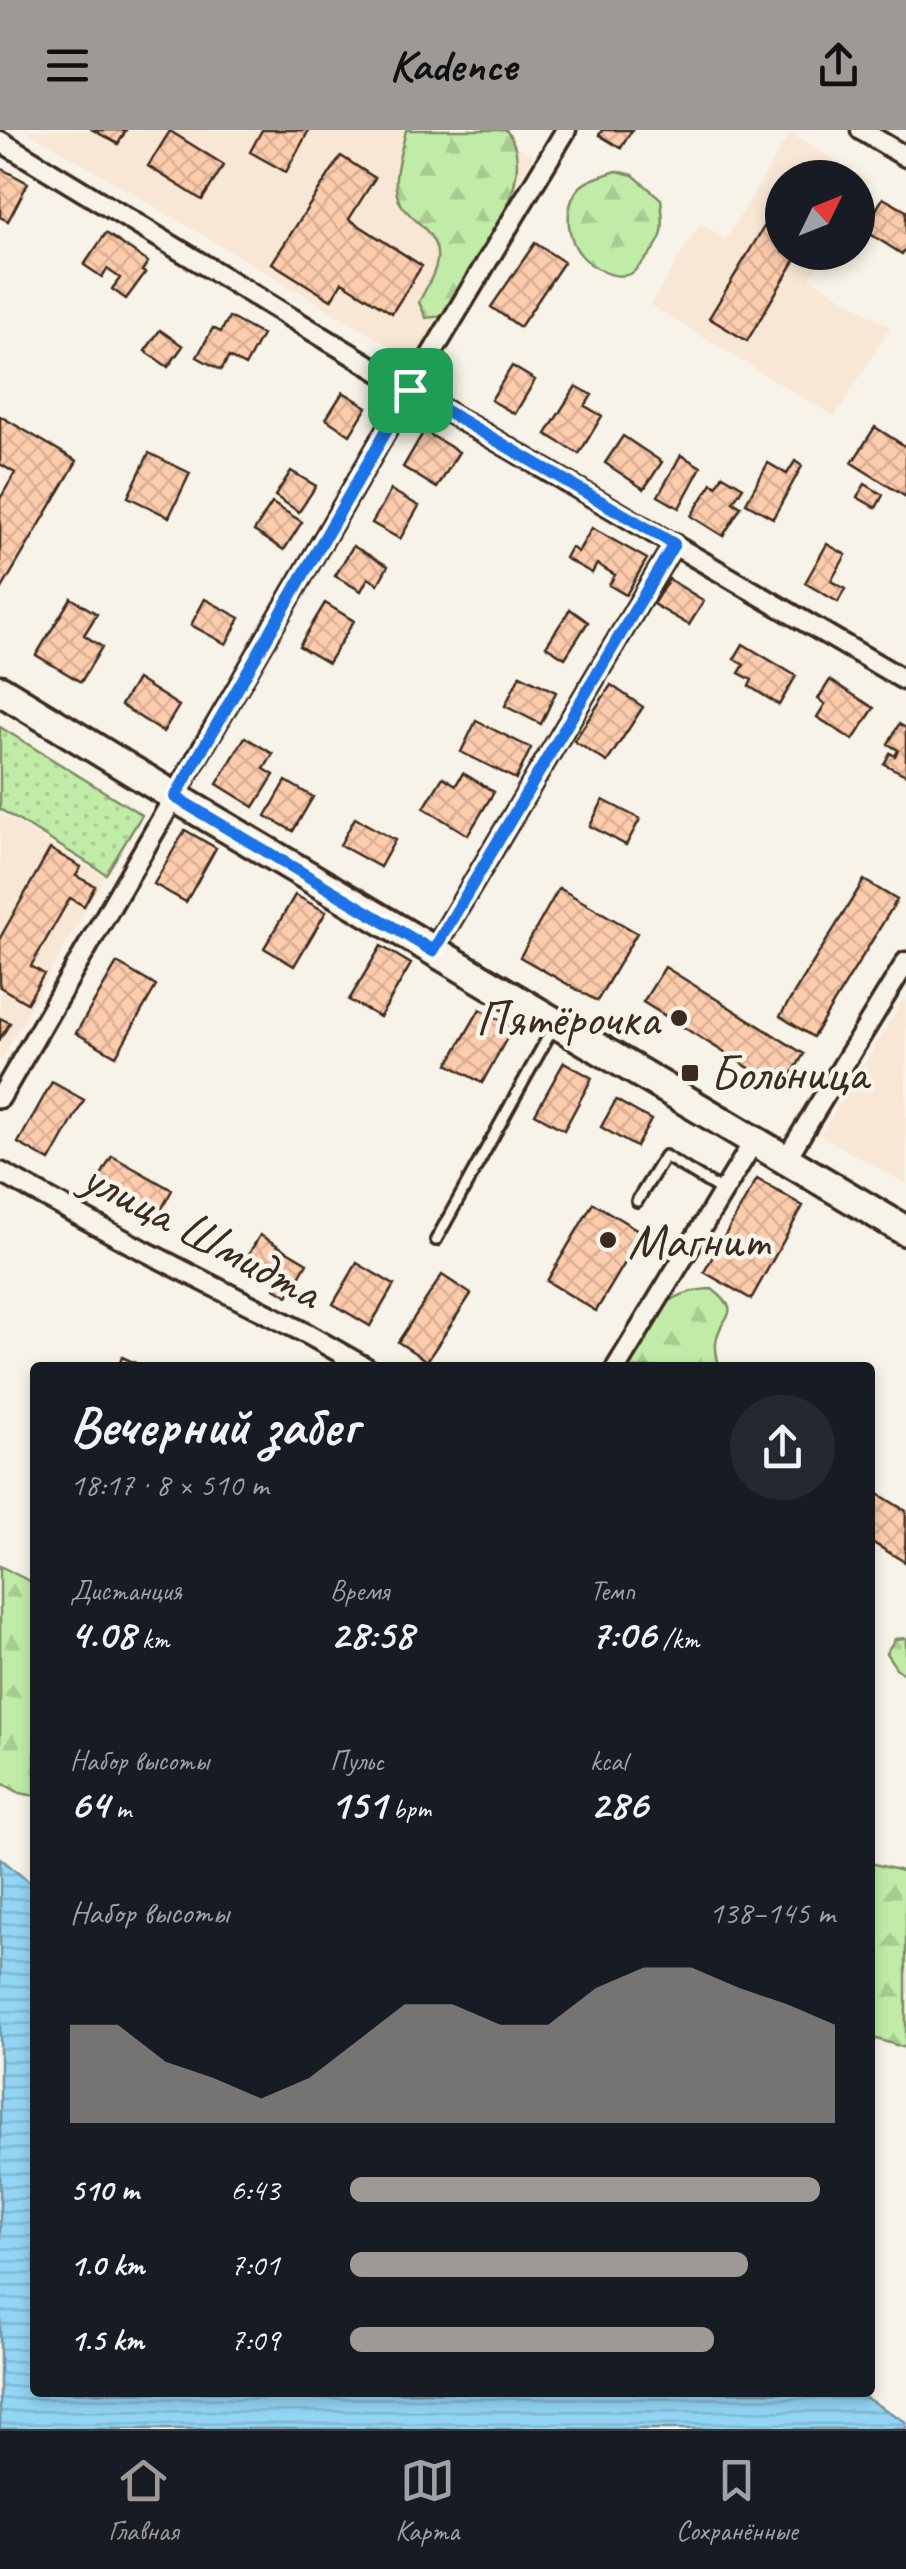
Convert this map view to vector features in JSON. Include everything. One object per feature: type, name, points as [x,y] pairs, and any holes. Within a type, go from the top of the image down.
[{"type":"main road","points":[[0,690],[906,1231]]},
{"type":"street","points":[[0,1098],[410,390],[566,130]]},
{"type":"street","points":[[861,130],[906,157]]},
{"type":"street","points":[[0,141],[410,390],[906,681]]},
{"type":"street","points":[[433,951],[674,544]]},
{"type":"street","points":[[786,1160],[906,962]]},
{"type":"street","points":[[620,1362],[754,1141]]},
{"type":"street","name":"улица Шмидта","points":[[0,1172],[355,1362]]},
{"type":"lane","points":[[436,1240],[556,1024]]},
{"type":"lane","points":[[637,1200],[665,1156],[724,1192]]},
{"type":"shaded area","points":[[26,130],[488,130],[533,156],[413,360]]},
{"type":"shaded area","points":[[790,133],[834,160],[774,160]]},
{"type":"shaded area","points":[[765,174],[765,270],[815,270],[810,278],[890,327],[835,417],[650,305],[700,224],[726,239]]},
{"type":"shaded area","points":[[0,813],[104,877],[0,1062]]},
{"type":"shaded area","points":[[906,996],[906,1184],[820,1135]]},
{"type":"green space","points":[[406,130],[506,130],[515,148],[517,170],[502,217],[443,316],[426,318],[419,302],[437,262],[435,244],[403,208],[397,193],[396,175]]},
{"type":"green space","points":[[617,171],[633,175],[661,199],[663,219],[656,246],[634,271],[624,275],[607,273],[584,258],[574,244],[569,222],[572,199],[581,186]]},
{"type":"green space","points":[[0,727],[142,815],[106,874],[0,809]]},
{"type":"green space","points":[[712,1289],[728,1305],[728,1315],[716,1343],[718,1362],[631,1362],[658,1313],[667,1303],[694,1291]]},
{"type":"green space","points":[[0,1566],[30,1581],[30,1795],[0,1782]]},
{"type":"green space","points":[[906,1638],[906,1676],[886,1653],[895,1639]]},
{"type":"green space","points":[[875,1864],[906,1872],[906,2048],[875,2039]]},
{"type":"water","points":[[0,1858],[30,1883],[30,2397],[864,2397],[906,2422],[906,2429],[0,2429]]},
{"type":"building","points":[[93,130],[126,130],[118,144]]},
{"type":"building","points":[[262,130],[309,130],[286,172],[250,152]]},
{"type":"building","points":[[602,130],[632,130],[621,148],[599,135]]},
{"type":"building","points":[[170,131],[224,165],[202,200],[148,166]]},
{"type":"building","points":[[341,156],[375,178],[349,219],[422,266],[392,313],[342,282],[331,300],[272,263]]},
{"type":"building","points":[[0,168],[28,183],[8,221],[0,217]]},
{"type":"building","points":[[883,198],[906,211],[906,248],[902,254],[875,237],[875,211]]},
{"type":"building","points":[[765,225],[765,270],[789,270],[747,341],[709,318]]},
{"type":"building","points":[[106,233],[148,262],[142,271],[145,273],[126,299],[112,289],[120,278],[107,269],[102,277],[84,265]]},
{"type":"building","points":[[535,243],[564,262],[520,327],[491,307]]},
{"type":"building","points":[[229,317],[262,335],[245,366],[229,357],[221,370],[197,357],[213,328],[221,332]]},
{"type":"building","points":[[160,330],[183,346],[168,367],[145,351]]},
{"type":"building","points":[[512,366],[535,380],[515,414],[491,400]]},
{"type":"building","points":[[576,386],[592,395],[585,406],[602,416],[579,454],[546,434]]},
{"type":"building","points":[[343,392],[367,407],[350,435],[326,419]]},
{"type":"building","points":[[0,416],[77,461],[0,592],[0,499],[15,473],[0,464]]},
{"type":"building","points":[[875,427],[906,447],[906,497],[852,463]]},
{"type":"building","points":[[424,431],[459,452],[437,488],[403,467]]},
{"type":"building","points":[[623,436],[662,462],[644,489],[605,463]]},
{"type":"building","points":[[149,453],[190,473],[169,517],[128,497]]},
{"type":"building","points":[[681,455],[701,467],[679,508],[658,496]]},
{"type":"building","points":[[795,461],[802,466],[773,518],[746,503],[768,463],[787,474]]},
{"type":"building","points":[[291,471],[316,486],[299,512],[275,496]]},
{"type":"building","points":[[723,475],[743,487],[733,502],[741,507],[723,536],[691,516],[712,483],[717,486]]},
{"type":"building","points":[[865,484],[883,495],[876,508],[857,497]]},
{"type":"building","points":[[391,490],[419,506],[400,539],[372,523]]},
{"type":"building","points":[[272,503],[302,522],[284,550],[254,531]]},
{"type":"building","points":[[592,528],[647,559],[626,595],[609,585],[615,575],[597,564],[592,573],[565,558],[571,547],[578,552]]},
{"type":"building","points":[[827,544],[846,555],[831,581],[845,589],[838,602],[805,583]]},
{"type":"building","points":[[353,546],[388,566],[378,584],[368,578],[361,591],[335,576]]},
{"type":"building","points":[[669,579],[704,601],[689,625],[653,604]]},
{"type":"building","points":[[71,598],[97,614],[84,635],[102,647],[81,682],[36,655]]},
{"type":"building","points":[[205,599],[240,618],[226,644],[191,625]]},
{"type":"building","points":[[325,603],[354,621],[328,663],[299,646]]},
{"type":"building","points":[[570,609],[588,622],[565,658],[546,646]]},
{"type":"building","points":[[743,644],[796,676],[779,705],[749,686],[752,680],[739,673],[744,665],[734,659]]},
{"type":"building","points":[[520,675],[556,692],[541,724],[505,706]]},
{"type":"building","points":[[137,679],[179,706],[163,732],[121,705]]},
{"type":"building","points":[[830,680],[874,708],[853,740],[817,717],[825,704],[818,699]]},
{"type":"building","points":[[611,685],[643,707],[607,762],[574,741]]},
{"type":"building","points":[[476,721],[531,748],[516,779],[461,752]]},
{"type":"building","points":[[899,724],[906,728],[906,775],[884,764],[890,753],[895,756],[898,750],[888,744]]},
{"type":"building","points":[[245,737],[273,754],[264,769],[274,775],[254,807],[217,784]]},
{"type":"building","points":[[463,773],[494,792],[468,835],[424,808],[443,777],[456,785]]},
{"type":"building","points":[[286,781],[313,797],[293,831],[266,816]]},
{"type":"building","points":[[603,800],[640,819],[626,845],[590,826]]},
{"type":"building","points":[[355,818],[395,840],[380,867],[340,845]]},
{"type":"building","points":[[185,830],[216,848],[186,902],[154,884]]},
{"type":"building","points":[[50,849],[81,867],[76,876],[95,886],[84,906],[70,898],[31,966],[44,974],[27,1003],[0,987],[0,938]]},
{"type":"building","points":[[864,880],[897,900],[813,1037],[780,1016]]},
{"type":"building","points":[[559,888],[637,933],[597,1001],[520,957]]},
{"type":"building","points":[[295,895],[326,912],[294,966],[264,948]]},
{"type":"building","points":[[381,946],[411,964],[380,1017],[349,1000]]},
{"type":"building","points":[[117,963],[156,986],[116,1056],[76,1033]]},
{"type":"building","points":[[665,967],[804,1054],[783,1089],[643,1002]]},
{"type":"building","points":[[480,1009],[513,1027],[482,1083],[448,1064]]},
{"type":"building","points":[[0,1018],[10,1023],[0,1039]]},
{"type":"building","points":[[564,1062],[592,1078],[564,1130],[535,1114]]},
{"type":"building","points":[[52,1082],[84,1100],[50,1161],[18,1143]]},
{"type":"building","points":[[616,1100],[651,1120],[636,1147],[601,1127]]},
{"type":"building","points":[[112,1156],[172,1190],[155,1221],[95,1186]]},
{"type":"building","points":[[757,1179],[803,1206],[751,1299],[704,1272]]},
{"type":"building","points":[[593,1203],[643,1233],[596,1311],[547,1281]]},
{"type":"building","points":[[260,1235],[307,1263],[288,1296],[275,1288],[283,1274],[269,1266],[261,1280],[241,1267]]},
{"type":"building","points":[[357,1263],[394,1285],[370,1326],[333,1304]]},
{"type":"building","points":[[442,1275],[471,1294],[427,1361],[398,1342]]},
{"type":"building","points":[[875,1492],[906,1511],[905,1562],[875,1544]]},
{"type":"place","name":"Пятёрочка","points":[[679,1018]]},
{"type":"place","name":"Больница","points":[[690,1073]]},
{"type":"place","name":"Магнит","points":[[608,1240]]},
{"type":"route","points":[[410,390],[674,544],[433,951],[175,797],[410,390]]}]
